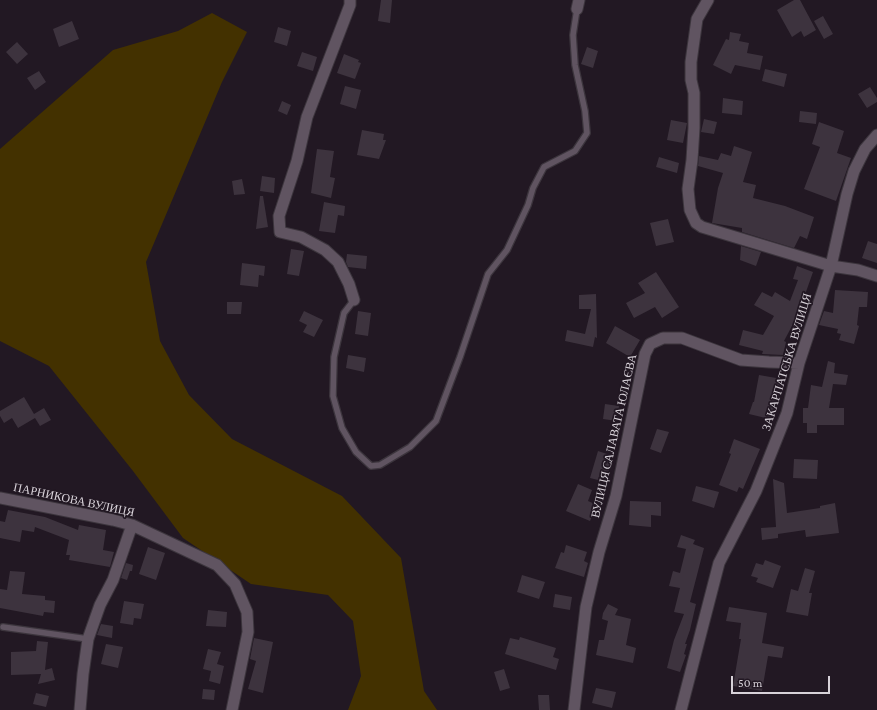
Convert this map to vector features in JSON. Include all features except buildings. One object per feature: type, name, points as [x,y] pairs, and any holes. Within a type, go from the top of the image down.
[{"type":"street","points":[[350,0],[350,5],[307,117],[298,161],[279,216],[280,232],[301,237],[325,250],[338,262],[349,284],[354,300]]},
{"type":"street","points":[[708,0],[697,19],[691,62],[691,80],[694,93],[694,128],[688,189],[690,210],[696,223],[702,227],[831,266],[858,270],[877,276]]},
{"type":"street","name":"ЗАКАРПАТСЬКА ВУЛИЦЯ","points":[[681,710],[719,563],[756,491],[787,413],[799,362],[831,266],[847,194],[854,171],[865,149],[877,135]]},
{"type":"street","name":"ВУЛИЦЯ САЛАВАТА ЮЛАЄВА","points":[[574,710],[586,607],[599,552],[616,496],[645,354],[650,344],[663,338],[682,338],[741,360],[799,362]]},
{"type":"street","name":"ПАРНИКОВА ВУЛИЦЯ","points":[[0,498],[132,525],[217,565],[235,584],[247,612],[248,632],[232,710]]},
{"type":"street","points":[[80,710],[88,639],[100,605],[113,580],[132,525]]},
{"type":"lane","points":[[354,300],[344,313],[334,357],[333,396],[342,428],[356,452],[371,466],[380,465],[410,447],[436,421],[460,357],[488,274],[507,250],[528,205],[533,188],[544,167],[575,151],[587,133],[585,111],[575,65],[573,35],[578,5]]},
{"type":"lane","points":[[3,627],[88,639]]},
{"type":"shaded area","points":[[212,13],[247,32],[222,82],[146,262],[160,341],[189,395],[232,439],[342,496],[401,558],[424,691],[437,710],[348,710],[361,676],[353,621],[328,595],[251,584],[183,538],[133,471],[49,366],[0,341],[0,149],[113,50],[178,31]]}]
